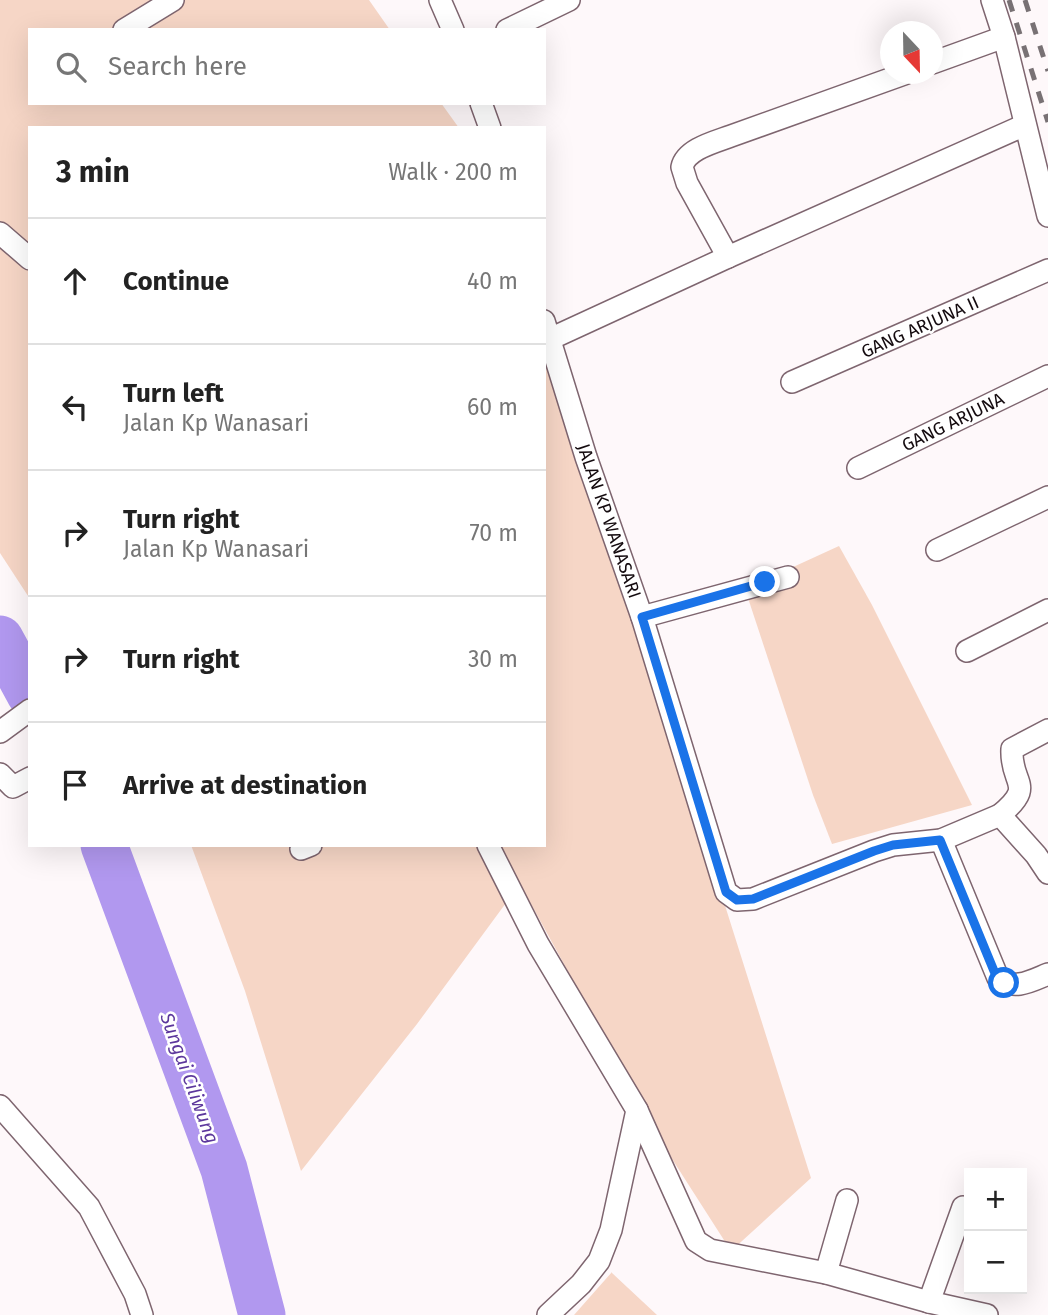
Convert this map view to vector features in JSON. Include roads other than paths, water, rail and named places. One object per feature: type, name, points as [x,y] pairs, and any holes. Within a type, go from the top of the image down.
[{"type":"street","points":[[127,28],[173,0]]},
{"type":"street","points":[[440,0],[452,28]]},
{"type":"street","points":[[511,28],[569,0]]},
{"type":"street","points":[[992,0],[1004,37],[1048,216]]},
{"type":"street","points":[[943,59],[1004,37]]},
{"type":"street","points":[[727,257],[687,183],[682,167],[686,158],[705,146],[880,83]]},
{"type":"street","points":[[482,105],[489,126]]},
{"type":"street","points":[[547,330],[727,257],[1025,125]]},
{"type":"street","points":[[0,233],[28,258]]},
{"type":"street","name":"GANG ARJUNA II","points":[[792,382],[1048,270]]},
{"type":"street","name":"JALAN KP WANASARI","points":[[547,330],[586,457],[642,617],[722,883],[732,897],[745,901],[753,899],[874,851],[893,845],[940,840],[1000,815]]},
{"type":"street","name":"GANG ARJUNA","points":[[858,468],[1048,376]]},
{"type":"street","points":[[937,550],[1048,498]]},
{"type":"street","points":[[642,617],[788,577]]},
{"type":"street","points":[[967,651],[1048,610]]},
{"type":"street","points":[[0,732],[28,711]]},
{"type":"street","points":[[1048,730],[1012,750],[1021,790],[1014,803],[1000,815],[1042,851],[1048,873]]},
{"type":"street","points":[[940,840],[998,978],[1004,983],[1024,984],[1048,974]]},
{"type":"street","points":[[489,847],[538,944],[638,1110],[696,1241],[710,1250],[826,1273],[987,1315]]},
{"type":"street","points":[[0,1106],[89,1207],[120,1262],[142,1315]]},
{"type":"street","points":[[548,1315],[581,1284],[599,1261],[611,1230],[638,1110]]},
{"type":"street","points":[[826,1273],[847,1200]]},
{"type":"street","points":[[929,1302],[963,1207]]},
{"type":"waterway","name":"Sungai Ciliwung","points":[[0,639],[28,690]]},
{"type":"waterway","name":"Sungai Ciliwung","points":[[105,847],[224,1169],[262,1315]]},
{"type":"railway","points":[[1009,0],[1048,122]]},
{"type":"railway","points":[[1025,0],[1048,71]]}]
